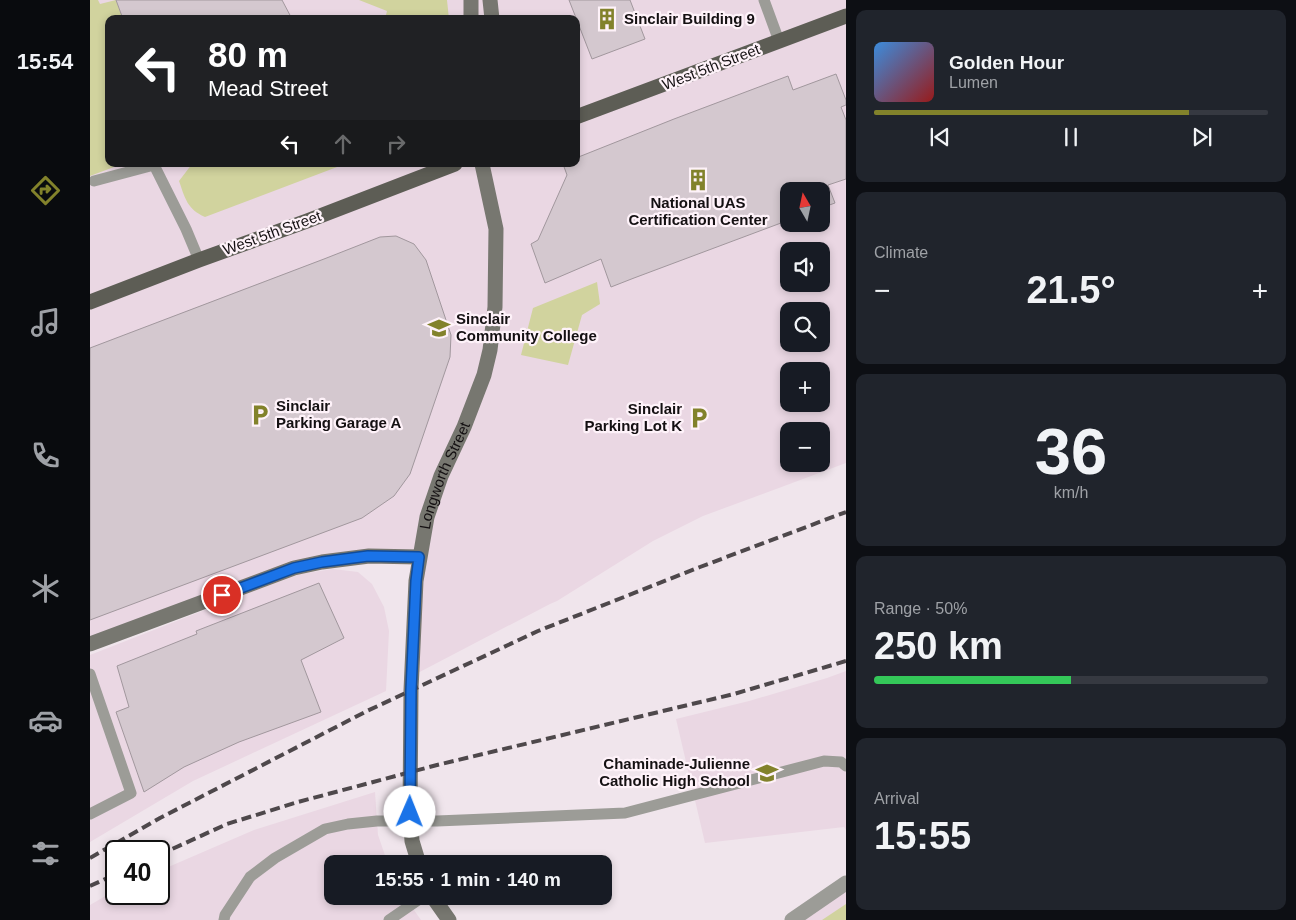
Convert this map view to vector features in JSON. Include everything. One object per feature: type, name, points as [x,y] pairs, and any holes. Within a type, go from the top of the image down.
[{"type":"main road","name":"West 5th Street","points":[[580,116],[846,16]]},
{"type":"main road","name":"West 5th Street","points":[[90,302],[446,167]]},
{"type":"street","points":[[471,0],[471,15]]},
{"type":"street","points":[[490,0],[492,15]]},
{"type":"street","name":"Longworth Street","points":[[416,855],[412,841],[410,812],[411,690],[416,581],[427,517],[441,476],[464,427],[479,388],[490,350],[494,316],[496,229],[483,167]]},
{"type":"street","points":[[90,644],[294,568],[368,556],[419,557]]},
{"type":"street","points":[[792,920],[846,883]]},
{"type":"street","points":[[438,905],[449,920]]},
{"type":"lane","points":[[764,0],[779,41]]},
{"type":"lane","points":[[94,181],[144,167]]},
{"type":"lane","points":[[156,167],[186,229],[198,260]]},
{"type":"lane","points":[[90,674],[131,793],[90,814]]},
{"type":"lane","points":[[224,920],[225,915],[250,877],[275,858],[325,829],[377,820],[437,821],[624,814],[824,761],[841,762],[846,766]]},
{"type":"lane","points":[[389,920],[411,905]]},
{"type":"shaded area","name":"Sinclair Community College","points":[[90,0],[846,0],[846,463],[830,469],[830,422],[780,422],[780,472],[822,472],[703,516],[653,541],[557,601],[412,676],[419,558],[322,562],[90,644]]},
{"type":"shaded area","points":[[333,569],[358,572],[372,584],[384,607],[389,631],[386,691],[193,781],[90,842],[90,655],[300,574]]},
{"type":"shaded area","name":"Chaminade-Julienne Catholic High School","points":[[846,671],[846,830],[844,827],[705,843],[676,719],[749,701]]},
{"type":"shaded area","points":[[375,792],[378,835],[385,855],[324,855],[324,905],[410,905],[421,920],[90,920],[90,905],[105,896],[105,905],[170,905],[170,866],[254,830]]},
{"type":"shaded area","points":[[846,883],[846,920],[792,920]]},
{"type":"green space","points":[[90,0],[98,0],[100,4],[116,0],[122,15],[105,15],[105,167],[114,167],[90,176]]},
{"type":"green space","points":[[359,0],[447,0],[449,15],[386,15],[387,11]]},
{"type":"green space","points":[[190,167],[337,167],[205,217],[190,207],[179,181]]},
{"type":"green space","points":[[597,282],[600,304],[582,315],[568,365],[521,355],[533,308]]},
{"type":"green space","points":[[846,904],[846,920],[822,920]]},
{"type":"building","points":[[116,0],[282,0],[290,15],[122,15]]},
{"type":"building","name":"Sinclair Building 9","points":[[569,0],[630,0],[645,39],[592,59],[580,28],[580,15],[575,15]]},
{"type":"building","name":"National UAS Certification Center","points":[[836,74],[846,100],[846,105],[841,107],[846,120],[846,179],[830,184],[830,182],[780,182],[780,223],[611,287],[601,259],[545,283],[531,244],[538,240],[567,175],[564,167],[580,167],[580,156],[788,76],[793,90]]},
{"type":"building","name":"National UAS Certification Center","points":[[830,190],[835,203],[830,205]]},
{"type":"building","name":"Sinclair Parking Garage A","points":[[396,236],[414,244],[426,260],[451,335],[450,357],[410,474],[394,496],[362,518],[90,620],[90,348],[380,237]]},
{"type":"building","points":[[319,583],[344,638],[301,660],[321,712],[239,742],[184,767],[144,792],[116,712],[129,707],[117,666],[197,634],[196,631]]},
{"type":"railway","points":[[90,858],[160,818],[367,711],[538,631],[846,512]]},
{"type":"railway","points":[[170,850],[227,824],[298,802],[437,765],[734,694],[846,661]]},
{"type":"railway","points":[[90,886],[105,879]]},
{"type":"place","name":"Sinclair Building 9","points":[[607,19]]},
{"type":"place","name":"National UAS Certification Center","points":[[698,180]]},
{"type":"place","name":"Sinclair Community College","points":[[439,328]]},
{"type":"place","name":"Sinclair Parking Garage A","points":[[260,415]]},
{"type":"place","name":"Sinclair Parking Lot K","points":[[699,418]]},
{"type":"place","name":"Chaminade-Julienne Catholic High School","points":[[767,773]]},
{"type":"route","points":[[222,595],[294,568],[322,562],[368,556],[419,557],[416,581],[411,690],[410,812]]}]
